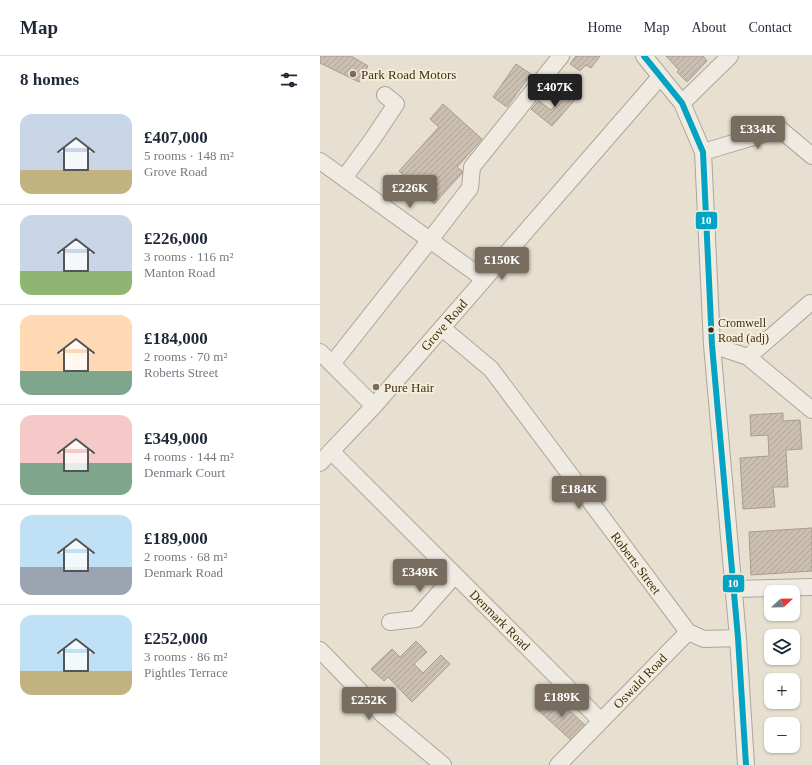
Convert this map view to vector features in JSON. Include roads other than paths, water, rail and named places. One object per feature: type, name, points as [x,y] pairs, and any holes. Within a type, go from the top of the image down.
[{"type":"street","points":[[332,364],[470,188],[472,167],[561,56]]},
{"type":"street","points":[[644,56],[682,103],[703,152],[712,345],[738,638],[746,765]]},
{"type":"street","points":[[682,103],[730,56]]},
{"type":"street","name":"Grove Road","points":[[320,463],[374,406],[660,77]]},
{"type":"street","points":[[344,178],[396,104],[385,95]]},
{"type":"street","points":[[703,152],[780,129],[812,156]]},
{"type":"street","points":[[320,161],[484,279]]},
{"type":"street","points":[[748,357],[810,303]]},
{"type":"street","name":"Roberts Street","points":[[442,328],[491,369],[688,632]]},
{"type":"street","points":[[712,345],[748,357],[812,410]]},
{"type":"street","points":[[320,352],[374,406]]},
{"type":"street","name":"Denmark Road","points":[[332,451],[601,721]]},
{"type":"street","points":[[390,622],[416,619],[456,575]]},
{"type":"street","points":[[734,589],[812,587]]},
{"type":"street","points":[[688,632],[704,639],[738,638]]},
{"type":"street","name":"Oswald Road","points":[[558,765],[688,632]]},
{"type":"street","points":[[320,650],[382,714],[443,765]]},
{"type":"place","name":"Park Road Motors","points":[[353,74]]},
{"type":"place","name":"Cromwell Road (adj)","points":[[711,330]]},
{"type":"place","name":"Pure Hair","points":[[376,387]]}]
